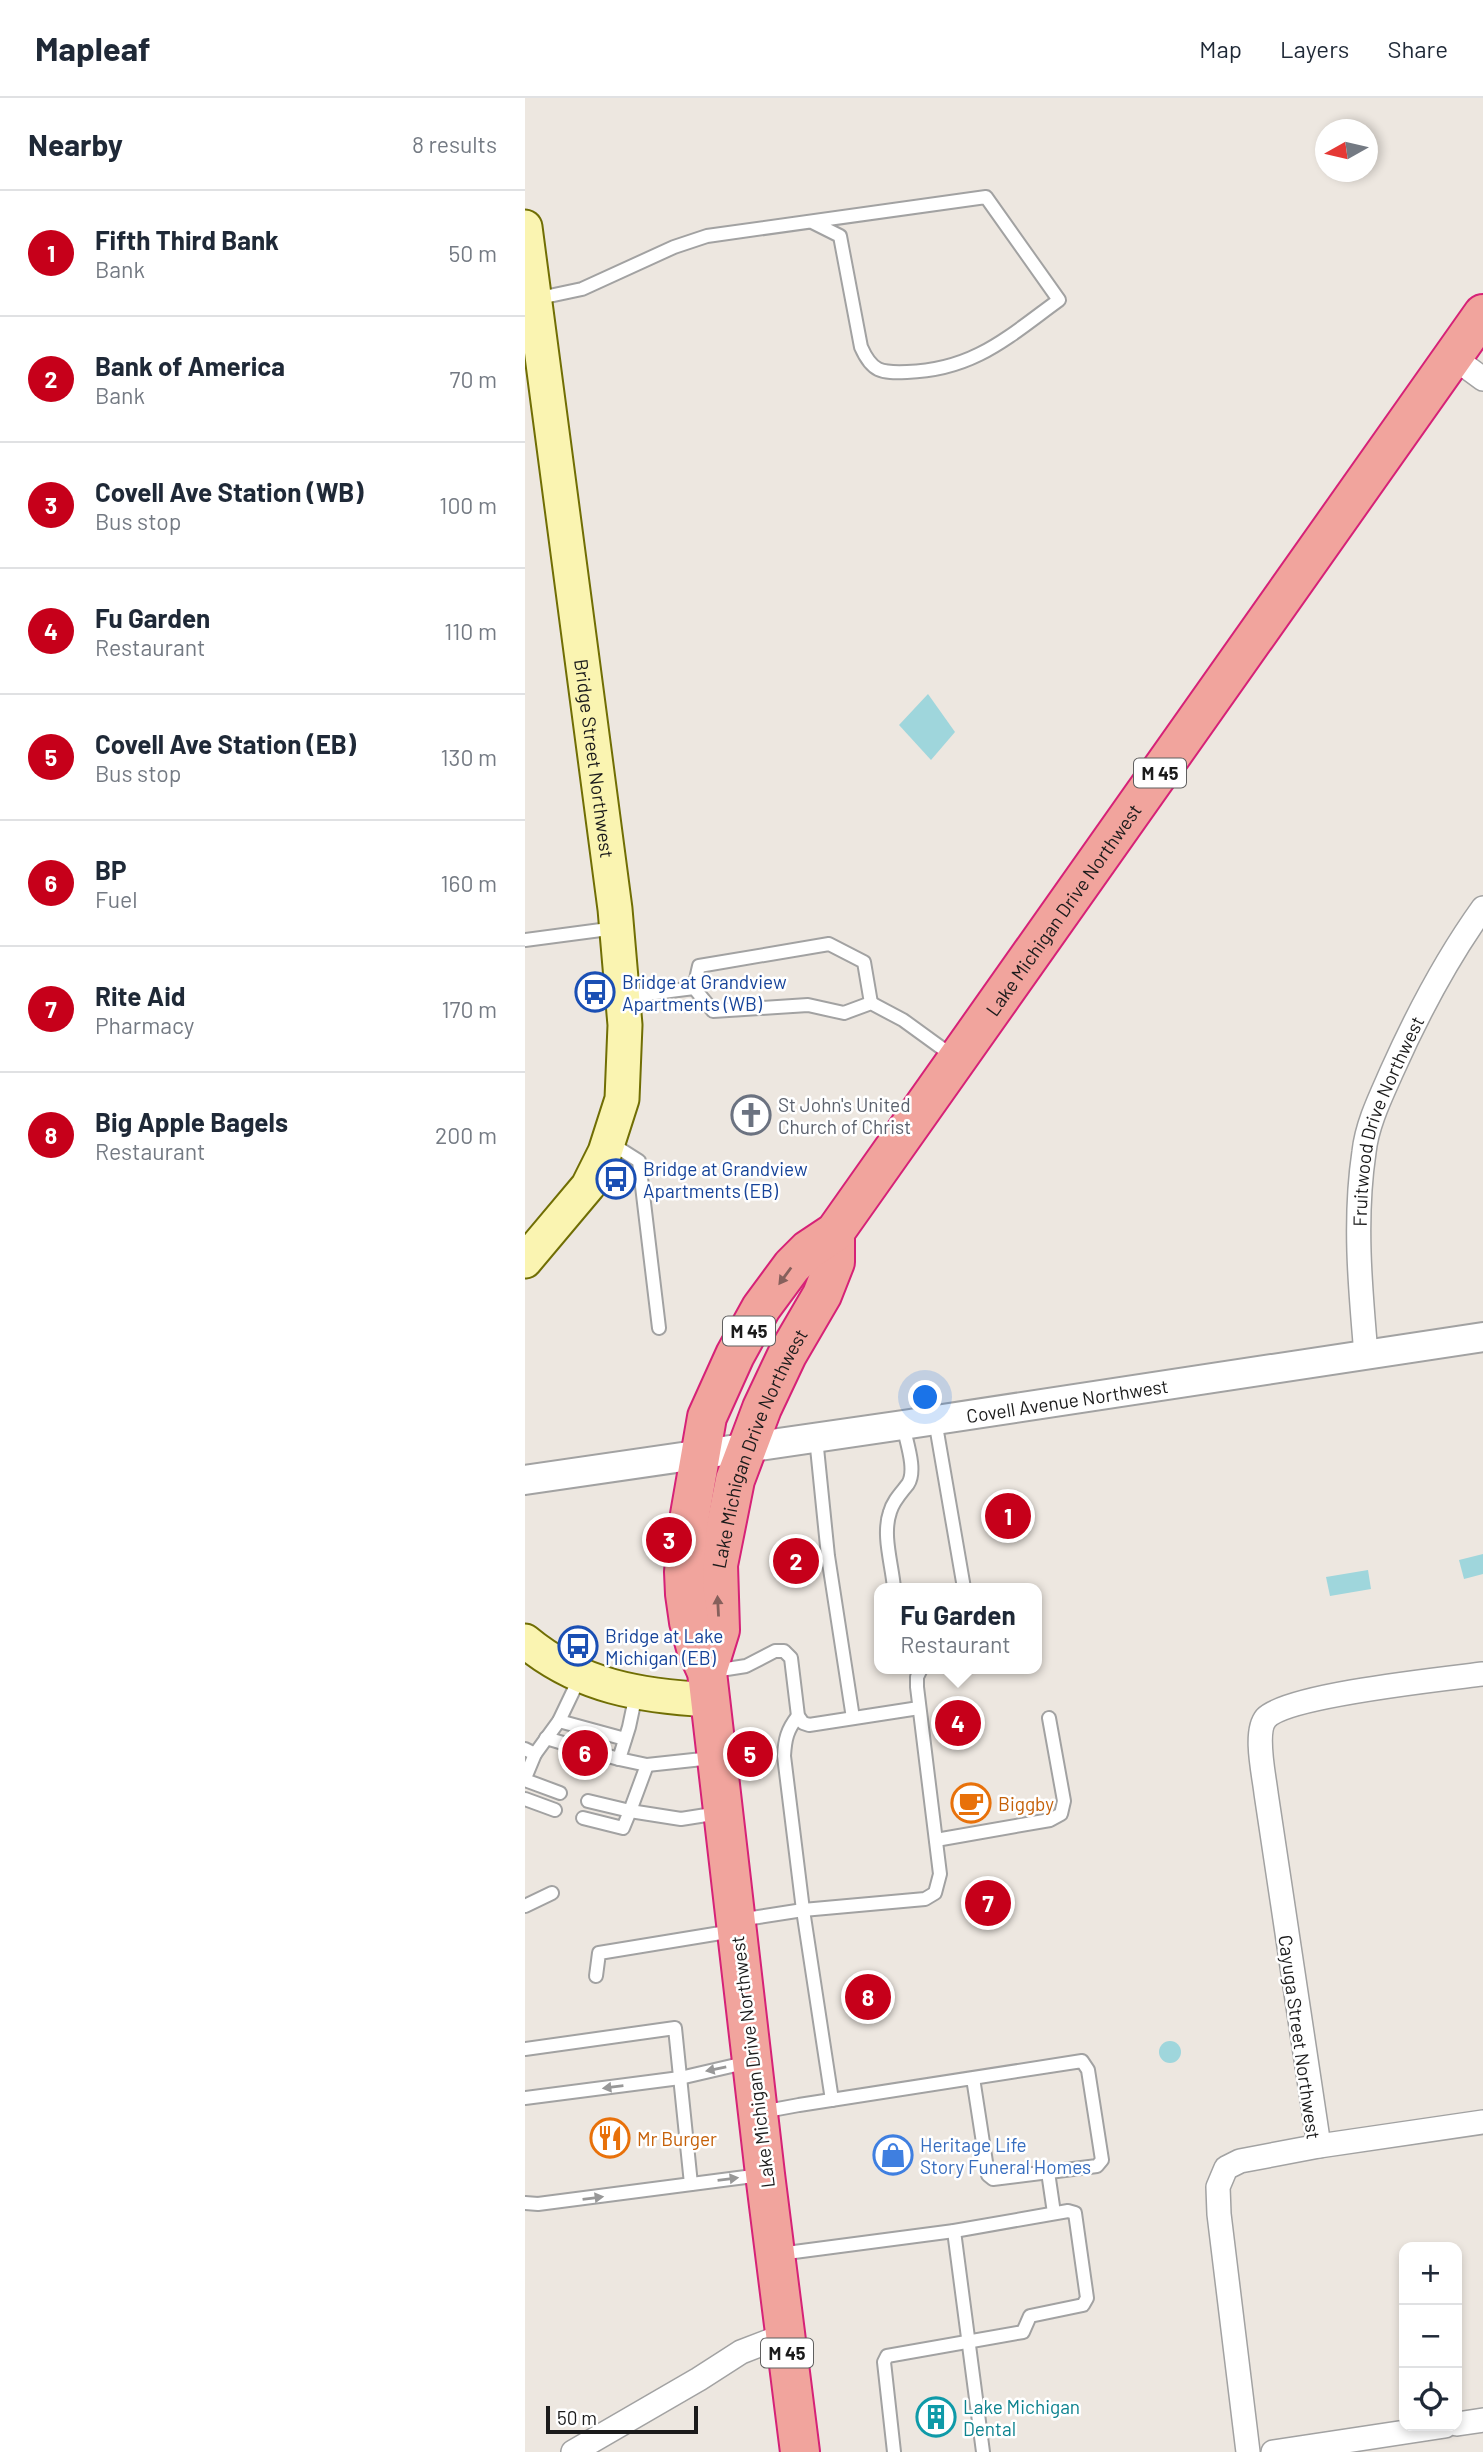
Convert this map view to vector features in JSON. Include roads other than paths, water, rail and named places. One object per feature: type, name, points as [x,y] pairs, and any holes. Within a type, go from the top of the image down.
[{"type":"highway","name":"Lake Michigan Drive Northwest","points":[[800,2452],[708,1686],[696,1648],[685,1594],[686,1545],[700,1454],[711,1409],[735,1355],[761,1308],[792,1266],[808,1250],[835,1232],[957,1060],[1468,368],[1483,314]]},
{"type":"highway","name":"Lake Michigan Drive Northwest","points":[[708,1686],[720,1630],[717,1587],[721,1545],[735,1480],[787,1354],[822,1295],[835,1262],[835,1232]]},
{"type":"main road","name":"Bridge Street Northwest","points":[[525,1261],[588,1185],[609,1142],[622,1099],[625,1025],[616,928],[526,243]]},
{"type":"main road","points":[[528,1650],[580,1676],[636,1693],[708,1686]]},
{"type":"street","name":"Fruitwood Drive Northwest","points":[[1366,1354],[1358,1271],[1358,1207],[1364,1149],[1380,1097],[1413,1024],[1479,923]]},
{"type":"street","name":"Covell Avenue Northwest","points":[[525,1480],[1483,1336]]},
{"type":"street","name":"Cayuga Street Northwest","points":[[1248,2452],[1218,2187],[1226,2168],[1240,2161],[1319,2146],[1259,1735],[1265,1719],[1283,1707],[1341,1694],[1483,1674]]},
{"type":"street","points":[[1319,2146],[1483,2122]]},
{"type":"street","points":[[573,2452],[741,2352],[785,2335]]},
{"type":"street","points":[[1462,2423],[1483,2420]]},
{"type":"street","points":[[1273,2452],[1412,2431]]},
{"type":"lane","points":[[534,299],[582,289],[674,247],[706,236],[986,197],[1059,300],[983,355],[956,366],[885,373],[869,363],[861,347],[840,236],[811,222]]},
{"type":"lane","points":[[525,940],[616,928]]},
{"type":"lane","points":[[694,988],[699,966],[829,944],[864,962],[871,1003]]},
{"type":"lane","points":[[694,988],[713,1011],[808,1005],[844,1013],[871,1003],[903,1020],[957,1060]]},
{"type":"lane","points":[[622,997],[694,988]]},
{"type":"lane","points":[[609,1142],[639,1161],[659,1328]]},
{"type":"lane","points":[[935,1419],[963,1583]]},
{"type":"lane","points":[[893,1583],[887,1531],[890,1511],[900,1492],[909,1483],[911,1472],[903,1425]]},
{"type":"lane","points":[[816,1437],[828,1556],[853,1718]]},
{"type":"lane","points":[[708,1686],[775,1651],[784,1651],[791,1658],[798,1716],[803,1723],[809,1725],[919,1708]]},
{"type":"lane","points":[[596,1976],[600,1953],[803,1910],[925,1899],[935,1893],[940,1874],[919,1708],[919,1674]]},
{"type":"lane","points":[[560,1793],[525,1779],[530,1751],[546,1738],[559,1721],[580,1676]]},
{"type":"lane","points":[[619,1759],[636,1693]]},
{"type":"lane","points":[[798,1716],[785,1737],[784,1756],[803,1910],[832,2101]]},
{"type":"lane","points":[[936,1840],[1050,1820],[1061,1814],[1064,1801],[1049,1718]]},
{"type":"lane","points":[[559,1721],[625,1739]]},
{"type":"lane","points":[[546,1738],[573,1746]]},
{"type":"lane","points":[[601,1754],[647,1765],[717,1757]]},
{"type":"lane","points":[[583,1818],[623,1828],[647,1765]]},
{"type":"lane","points":[[525,1799],[555,1810]]},
{"type":"lane","points":[[588,1801],[681,1819],[723,1812]]},
{"type":"lane","points":[[525,1906],[552,1893]]},
{"type":"lane","points":[[525,2049],[675,2028],[691,2184]]},
{"type":"lane","points":[[525,2098],[680,2078],[752,2061]]},
{"type":"lane","points":[[758,2113],[973,2078],[1082,2061],[1088,2070],[1102,2160],[1097,2165],[993,2179],[988,2175],[973,2078]]},
{"type":"lane","points":[[1048,2172],[1054,2213]]},
{"type":"lane","points":[[525,2203],[538,2204],[765,2174]]},
{"type":"lane","points":[[775,2255],[954,2231],[1068,2211],[1075,2213],[1087,2298],[1083,2305],[1030,2316],[1023,2332],[887,2356],[884,2362],[894,2452]]},
{"type":"lane","points":[[954,2231],[983,2452]]},
{"type":"water","points":[[928,694],[955,732],[931,760],[899,725]]},
{"type":"water","points":[[1483,1554],[1483,1574],[1464,1579],[1459,1560]]},
{"type":"water","points":[[1368,1570],[1371,1589],[1330,1596],[1326,1577]]},
{"type":"water","points":[[1170,2041],[1178,2044],[1181,2052],[1178,2060],[1170,2063],[1162,2060],[1159,2052],[1162,2044]]},
{"type":"place","name":"Bridge at Grandview Apartments (WB)","points":[[595,992]]},
{"type":"place","name":"St John's United Church of Christ","points":[[751,1115]]},
{"type":"place","name":"Bridge at Grandview Apartments (EB)","points":[[616,1179]]},
{"type":"place","name":"Fifth Third Bank","points":[[1008,1516]]},
{"type":"place","name":"Covell Ave Station (WB)","points":[[669,1540]]},
{"type":"place","name":"Bank of America","points":[[796,1561]]},
{"type":"place","name":"Bridge at Lake Michigan (EB)","points":[[578,1646]]},
{"type":"place","name":"Fu Garden","points":[[958,1723]]},
{"type":"place","name":"BP","points":[[585,1753]]},
{"type":"place","name":"Covell Ave Station (EB)","points":[[750,1754]]},
{"type":"place","name":"Biggby","points":[[971,1803]]},
{"type":"place","name":"Rite Aid","points":[[988,1903]]},
{"type":"place","name":"Big Apple Bagels","points":[[868,1997]]},
{"type":"place","name":"Mr Burger","points":[[610,2138]]},
{"type":"place","name":"Heritage Life Story Funeral Homes","points":[[893,2155]]},
{"type":"place","name":"Lake Michigan Dental","points":[[936,2417]]}]
